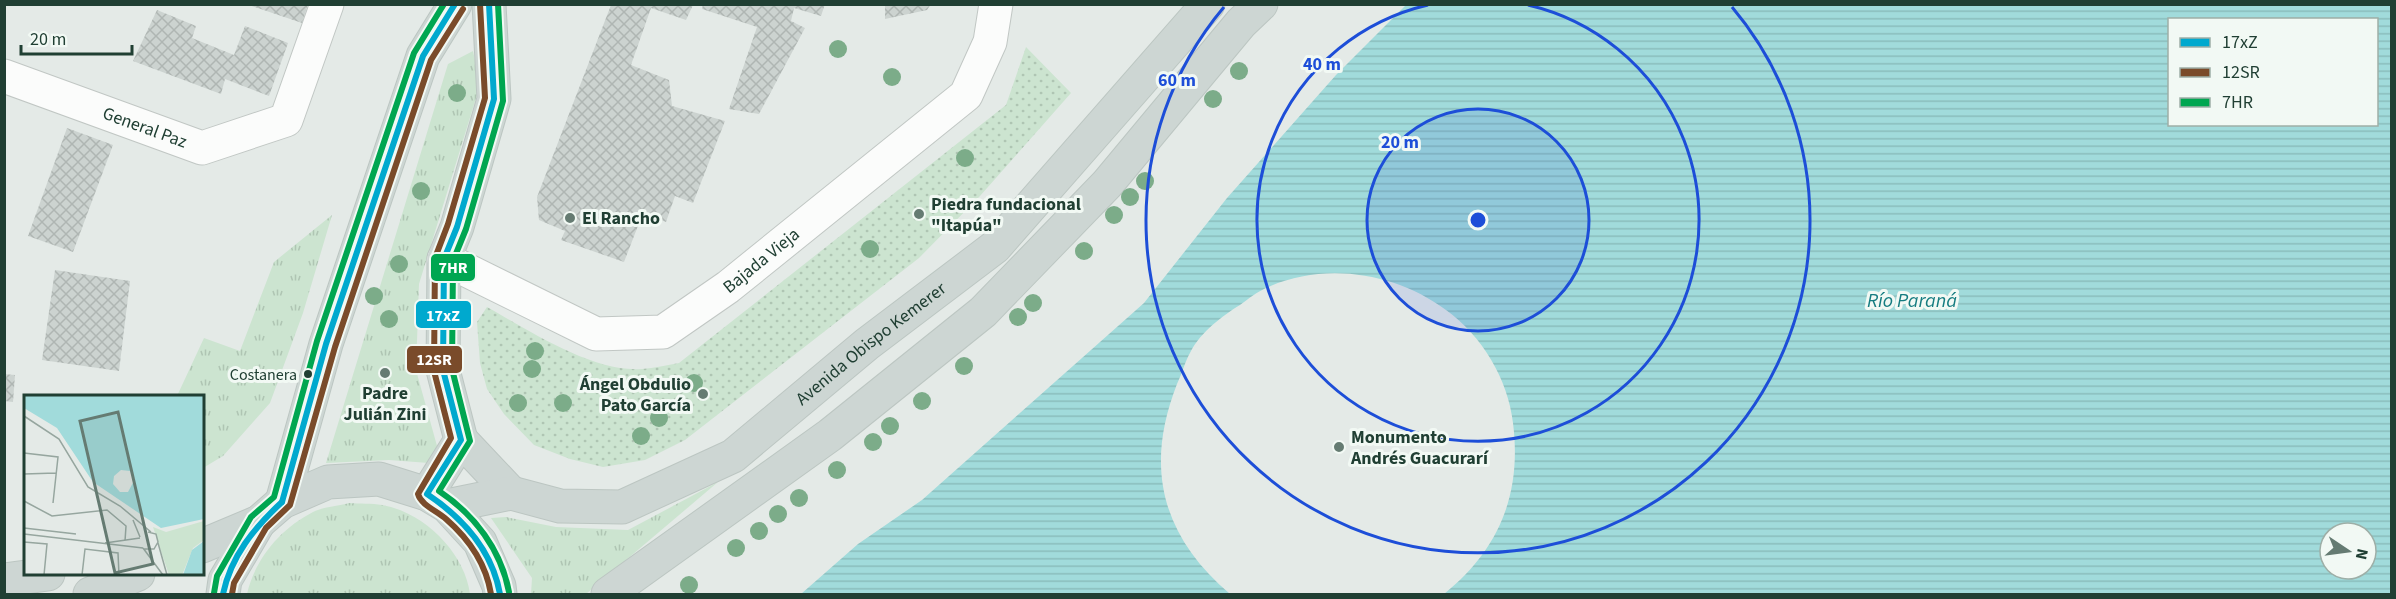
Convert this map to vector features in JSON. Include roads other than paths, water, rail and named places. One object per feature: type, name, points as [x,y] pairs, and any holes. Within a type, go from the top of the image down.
[{"type":"main road","points":[[223,594],[225,580],[270,512],[423,56],[455,4]]},
{"type":"main road","points":[[489,4],[494,99],[457,227],[444,258],[444,370],[461,440],[511,493]]},
{"type":"main road","name":"Avenida Obispo Kemerer","points":[[204,545],[328,482],[379,479],[437,500],[511,493],[560,506],[622,507],[733,456],[867,344],[995,247],[1208,4]]},
{"type":"main road","points":[[608,594],[830,435],[983,312],[1107,184],[1241,23],[1261,4]]},
{"type":"main road","points":[[461,440],[437,500],[480,542],[499,586],[500,594]]},
{"type":"main road","points":[[4,580],[35,575]]},
{"type":"main road","points":[[90,594],[133,575]]},
{"type":"street","name":"General Paz","points":[[4,76],[202,148],[286,120],[327,4]]},
{"type":"street","name":"Bajada Vieja","points":[[444,258],[597,334],[663,332],[728,287],[966,95],[990,42],[996,4]]},
{"type":"water","name":"Río Paraná","points":[[1407,4],[2391,5],[2391,594],[1444,594],[1479,559],[1502,519],[1510,497],[1515,449],[1513,423],[1505,390],[1482,346],[1471,332],[1446,310],[1405,287],[1359,275],[1336,273],[1312,275],[1266,288],[1226,314],[1212,325],[1195,344],[1177,384],[1167,415],[1162,444],[1161,472],[1166,499],[1175,524],[1188,549],[1207,572],[1230,594],[801,594],[858,544],[922,500],[1144,303],[1227,198],[1336,75]]},
{"type":"place","name":"Piedra fundacional \"Itapúa\"","points":[[919,214]]},
{"type":"place","name":"El Rancho","points":[[570,218]]},
{"type":"place","name":"Padre Julián Zini","points":[[385,373]]},
{"type":"place","name":"Costanera","points":[[308,374]]},
{"type":"place","name":"Ángel Obdulio Pato García","points":[[703,394]]},
{"type":"place","name":"Monumento Andrés Guacurarí","points":[[1339,447]]}]
